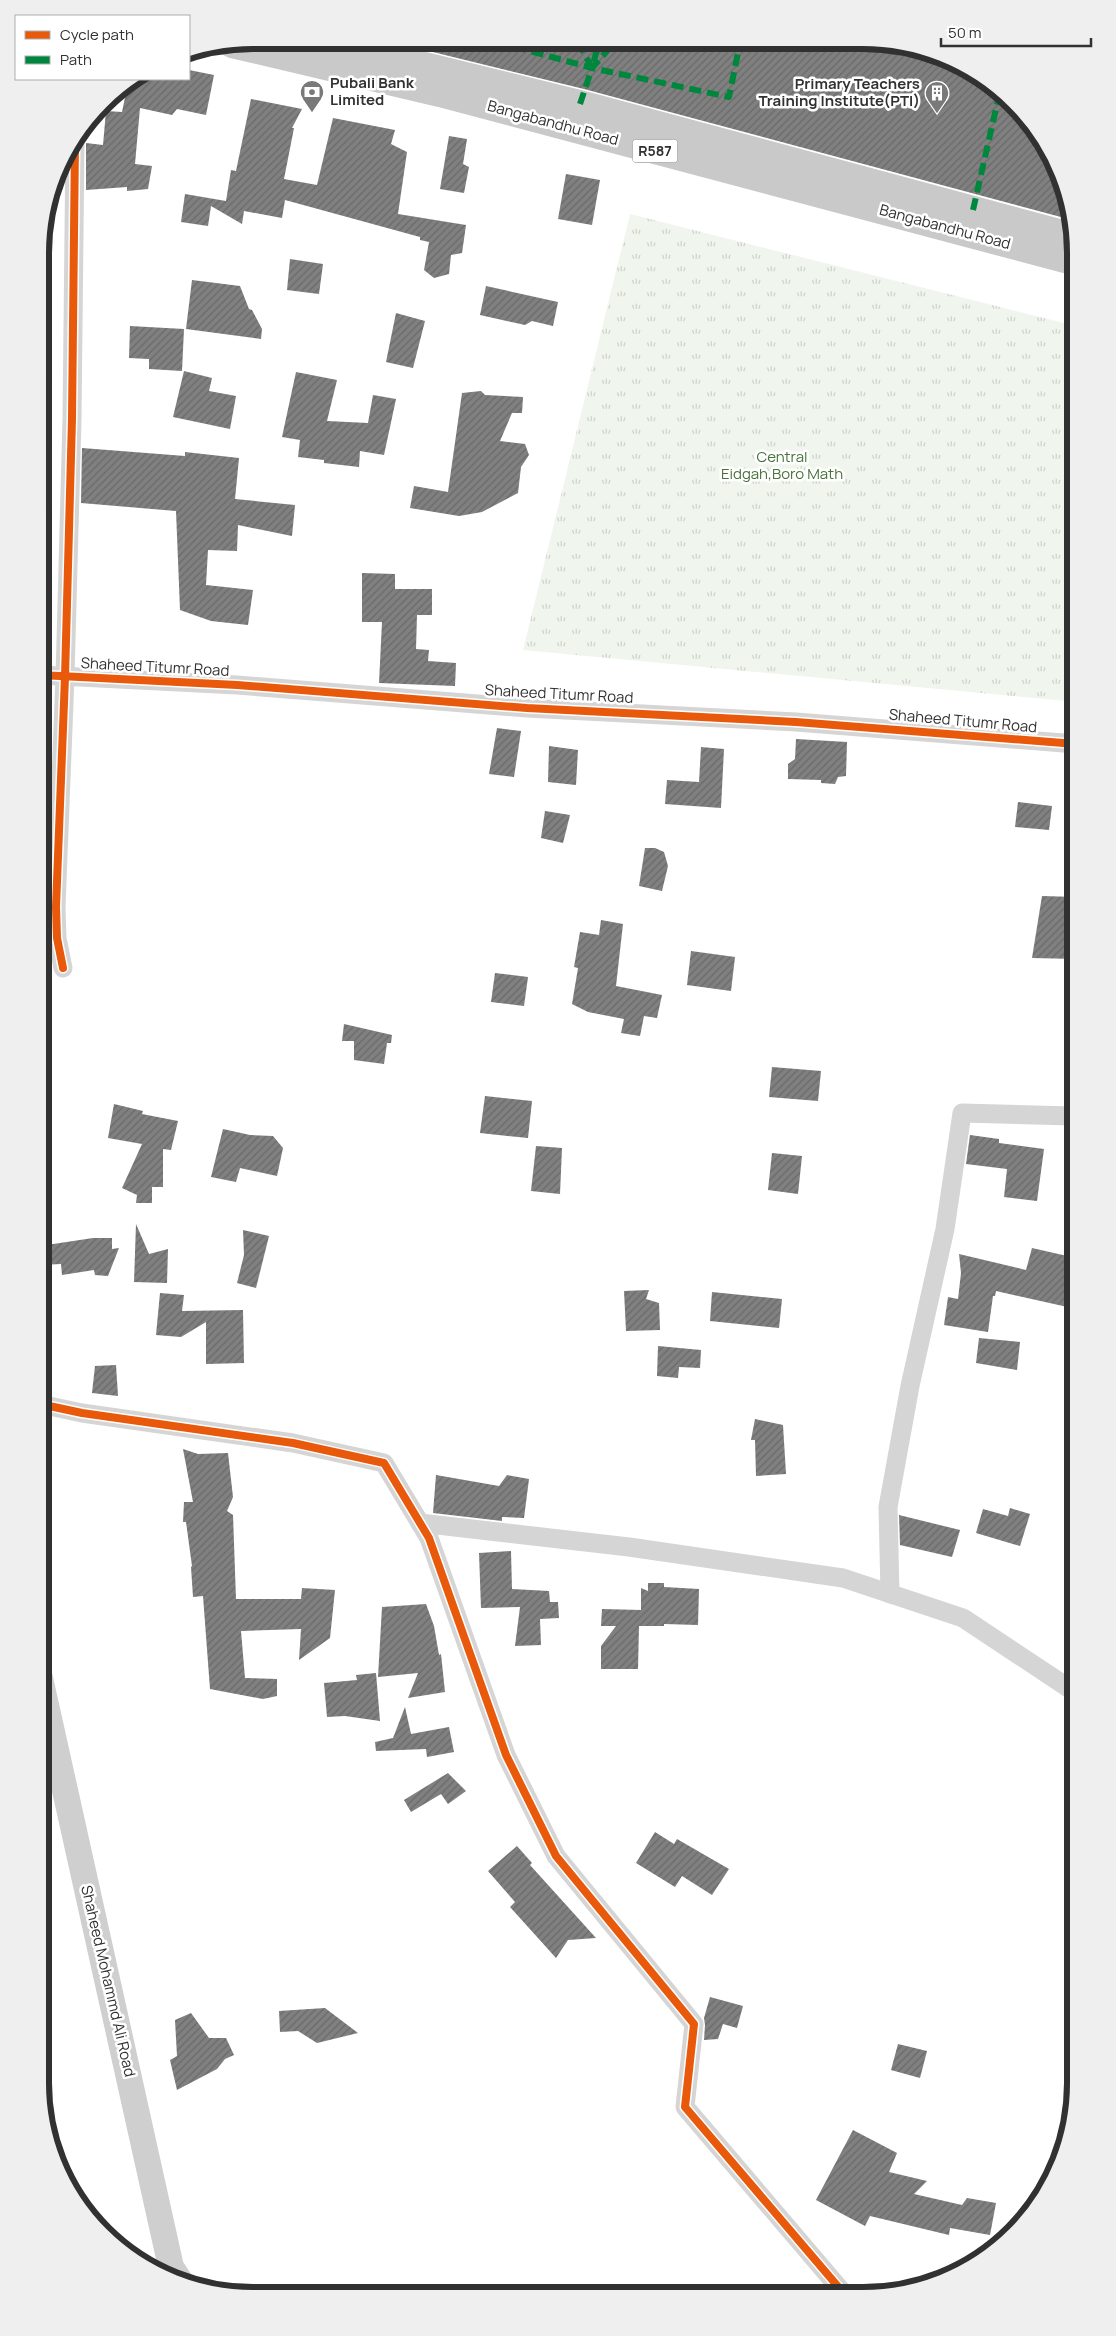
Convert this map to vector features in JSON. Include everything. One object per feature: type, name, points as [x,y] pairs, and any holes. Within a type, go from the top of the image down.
[{"type":"main road","name":"Bangabandhu Road","points":[[253,49],[440,93],[1067,260]]},
{"type":"main road","name":"Bangabandhu Road","points":[[356,49],[580,104],[1067,235]]},
{"type":"street","points":[[63,968],[57,938],[56,907],[72,419],[75,153]]},
{"type":"street","name":"Shaheed Titumr Road","points":[[49,676],[237,685],[527,708],[806,723],[1067,743]]},
{"type":"street","points":[[890,1594],[888,1507],[910,1386],[945,1228],[962,1113],[1067,1116]]},
{"type":"street","points":[[49,1406],[82,1413],[293,1443],[384,1464],[429,1538],[506,1755],[556,1856],[694,2024],[686,2107],[838,2287]]},
{"type":"street","points":[[420,1523],[629,1547],[833,1577],[963,1618],[1067,1687]]},
{"type":"street","name":"Shaheed Mohammd Ali Road","points":[[49,1718],[171,2267],[174,2272]]},
{"type":"green space","name":"Central Eidgah,Boro Math","points":[[630,214],[1067,324],[1067,701],[523,650]]},
{"type":"building","points":[[421,49],[877,49],[916,56],[942,64],[965,76],[988,91],[1008,108],[1033,139],[1046,162],[1052,174],[1064,218],[584,89]]},
{"type":"building","points":[[190,70],[214,75],[206,115],[177,109],[172,115],[140,108],[135,164],[152,166],[148,189],[127,191],[127,187],[86,190],[86,143],[103,145],[106,111],[122,112],[126,93],[144,80],[190,80]]},
{"type":"building","points":[[251,99],[302,109],[292,128],[294,128],[284,179],[317,185],[333,118],[395,130],[391,144],[407,152],[398,214],[466,225],[462,253],[451,255],[449,274],[434,278],[424,270],[429,242],[420,240],[420,237],[285,200],[282,218],[244,211],[242,224],[211,206],[208,226],[181,222],[185,194],[226,201],[231,170],[236,171]]},
{"type":"building","points":[[449,136],[467,139],[463,164],[469,167],[464,193],[440,189]]},
{"type":"building","points":[[566,174],[600,180],[592,225],[558,219]]},
{"type":"building","points":[[290,259],[323,264],[319,294],[287,290]]},
{"type":"building","points":[[192,280],[240,286],[249,309],[252,310],[262,329],[261,339],[186,329]]},
{"type":"building","points":[[486,286],[558,302],[553,326],[532,321],[525,325],[480,315]]},
{"type":"building","points":[[396,313],[425,321],[413,368],[386,362]]},
{"type":"building","points":[[130,326],[184,329],[182,371],[149,369],[149,359],[129,358]]},
{"type":"building","points":[[184,371],[212,378],[209,391],[236,396],[230,429],[173,417]]},
{"type":"building","points":[[296,372],[337,380],[327,421],[368,423],[373,395],[396,399],[384,455],[360,451],[359,467],[324,463],[324,460],[298,457],[300,440],[282,437]]},
{"type":"building","points":[[481,391],[485,395],[523,397],[522,413],[512,413],[500,441],[525,444],[529,455],[521,467],[518,493],[482,512],[459,516],[410,508],[414,486],[448,492],[462,393]]},
{"type":"building","points":[[82,448],[185,456],[185,452],[239,458],[235,499],[295,505],[292,536],[238,525],[237,551],[208,550],[206,585],[253,590],[248,625],[211,621],[180,610],[176,511],[81,503]]},
{"type":"building","points":[[362,573],[395,574],[395,589],[432,589],[432,615],[417,615],[416,649],[429,650],[428,661],[456,663],[455,686],[379,683],[382,622],[362,622]]},
{"type":"building","points":[[497,728],[521,731],[514,777],[489,774]]},
{"type":"building","points":[[796,739],[847,742],[846,776],[838,777],[835,784],[821,783],[821,780],[788,779],[788,764],[795,759]]},
{"type":"building","points":[[549,746],[578,750],[576,785],[548,782]]},
{"type":"building","points":[[701,747],[724,749],[721,808],[665,804],[667,780],[699,782]]},
{"type":"building","points":[[1018,802],[1052,806],[1049,830],[1015,827]]},
{"type":"building","points":[[545,811],[570,815],[563,843],[541,838]]},
{"type":"building","points":[[645,848],[655,848],[664,852],[668,866],[662,891],[639,886]]},
{"type":"building","points":[[1042,896],[1067,897],[1067,959],[1032,958]]},
{"type":"building","points":[[601,920],[623,924],[616,986],[662,995],[657,1018],[644,1016],[640,1036],[621,1033],[624,1019],[588,1012],[572,1004],[578,968],[574,967],[580,932],[599,935]]},
{"type":"building","points":[[691,951],[735,957],[731,991],[687,985]]},
{"type":"building","points":[[495,973],[528,977],[524,1006],[491,1002]]},
{"type":"building","points":[[344,1024],[392,1035],[391,1043],[387,1043],[384,1064],[354,1060],[354,1041],[342,1041]]},
{"type":"building","points":[[772,1067],[821,1071],[818,1101],[769,1097]]},
{"type":"building","points":[[485,1096],[532,1101],[528,1138],[480,1133]]},
{"type":"building","points":[[114,1104],[143,1111],[142,1114],[178,1121],[171,1150],[163,1149],[163,1187],[152,1187],[152,1203],[136,1203],[137,1195],[122,1188],[142,1144],[108,1138]]},
{"type":"building","points":[[223,1129],[250,1135],[273,1136],[283,1148],[277,1176],[240,1168],[236,1182],[211,1177]]},
{"type":"building","points":[[970,1135],[999,1139],[999,1143],[1044,1149],[1037,1201],[1004,1197],[1007,1169],[966,1164]]},
{"type":"building","points":[[536,1146],[562,1148],[560,1194],[531,1191]]},
{"type":"building","points":[[772,1153],[802,1156],[798,1194],[768,1190]]},
{"type":"building","points":[[136,1224],[149,1254],[168,1249],[167,1283],[134,1282]]},
{"type":"building","points":[[243,1230],[269,1236],[256,1288],[237,1283],[244,1255]]},
{"type":"building","points":[[93,1238],[112,1238],[112,1249],[119,1248],[108,1276],[95,1275],[94,1270],[62,1275],[61,1264],[49,1265],[49,1245]]},
{"type":"building","points":[[1032,1248],[1067,1256],[1067,1307],[996,1291],[995,1296],[993,1296],[988,1332],[944,1325],[948,1297],[958,1299],[961,1273],[959,1254],[1026,1270]]},
{"type":"building","points":[[649,1290],[646,1299],[659,1303],[660,1330],[626,1331],[624,1291]]},
{"type":"building","points":[[712,1292],[782,1299],[779,1328],[710,1321]]},
{"type":"building","points":[[160,1293],[184,1295],[182,1311],[243,1310],[244,1363],[206,1364],[206,1322],[181,1337],[156,1335]]},
{"type":"building","points":[[979,1338],[1020,1342],[1017,1370],[976,1363]]},
{"type":"building","points":[[658,1346],[701,1350],[700,1368],[679,1367],[678,1378],[657,1376]]},
{"type":"building","points":[[116,1365],[118,1396],[92,1393],[95,1366]]},
{"type":"building","points":[[755,1419],[783,1425],[786,1474],[756,1476],[755,1440],[751,1440]]},
{"type":"building","points":[[183,1449],[198,1454],[228,1453],[233,1497],[227,1511],[233,1515],[236,1599],[301,1599],[302,1588],[335,1590],[330,1638],[299,1660],[301,1629],[241,1631],[245,1678],[277,1679],[277,1696],[263,1699],[210,1689],[203,1596],[193,1597],[192,1566],[186,1522],[183,1522],[184,1502],[193,1502]]},
{"type":"building","points":[[436,1475],[499,1486],[507,1475],[529,1479],[524,1518],[502,1517],[502,1521],[433,1513]]},
{"type":"building","points":[[1010,1508],[1030,1514],[1020,1546],[976,1533],[983,1509],[1008,1516]]},
{"type":"building","points":[[899,1515],[960,1530],[952,1557],[900,1545]]},
{"type":"building","points":[[511,1551],[512,1589],[549,1591],[550,1602],[558,1602],[559,1618],[540,1619],[541,1645],[515,1646],[520,1607],[481,1608],[479,1553]]},
{"type":"building","points":[[648,1583],[664,1583],[664,1587],[699,1589],[698,1625],[664,1624],[664,1626],[639,1626],[638,1669],[601,1669],[601,1646],[616,1626],[601,1626],[602,1609],[641,1610],[641,1588],[648,1591]]},
{"type":"building","points":[[426,1604],[434,1626],[439,1655],[441,1654],[445,1692],[408,1698],[418,1673],[378,1677],[382,1607]]},
{"type":"building","points":[[376,1673],[380,1721],[345,1716],[327,1717],[324,1683],[357,1680],[356,1675]]},
{"type":"building","points":[[405,1707],[411,1734],[449,1727],[454,1752],[427,1757],[426,1749],[376,1751],[375,1742],[393,1738]]},
{"type":"building","points":[[448,1773],[466,1791],[448,1804],[441,1794],[411,1812],[404,1800]]},
{"type":"building","points":[[655,1832],[674,1844],[677,1839],[729,1869],[712,1895],[682,1876],[675,1887],[636,1863]]},
{"type":"building","points":[[517,1846],[532,1863],[530,1865],[596,1938],[568,1940],[556,1958],[510,1907],[515,1902],[488,1871]]},
{"type":"building","points":[[710,1997],[743,2006],[737,2028],[723,2024],[718,2039],[704,2040],[704,2018]]},
{"type":"building","points":[[325,2008],[358,2033],[317,2043],[298,2031],[280,2032],[279,2011]]},
{"type":"building","points":[[191,2013],[209,2038],[226,2038],[234,2055],[225,2059],[217,2069],[177,2090],[170,2060],[177,2056],[175,2020]]},
{"type":"building","points":[[898,2044],[927,2051],[920,2078],[891,2070]]},
{"type":"building","points":[[853,2130],[897,2153],[889,2172],[927,2181],[914,2194],[962,2205],[967,2198],[996,2203],[990,2235],[950,2228],[949,2235],[870,2216],[865,2226],[816,2200]]},
{"type":"marked path","points":[[523,49],[592,68],[729,97],[739,49]]},
{"type":"marked path","points":[[582,49],[592,68],[597,49]]},
{"type":"marked path","points":[[580,104],[592,68],[609,49]]},
{"type":"marked path","points":[[973,210],[998,99]]},
{"type":"cycle path","points":[[63,968],[57,938],[56,907],[72,419],[75,153]]},
{"type":"cycle path","points":[[49,675],[237,685],[527,708],[796,722],[1067,743]]},
{"type":"cycle path","points":[[49,1406],[82,1413],[293,1443],[384,1463],[429,1538],[506,1755],[556,1856],[694,2024],[685,2107],[838,2287]]},
{"type":"place","name":"Pubali Bank Limited","points":[[312,113]]},
{"type":"place","name":"Primary Teachers Training Institute(PTI)","points":[[937,114]]}]
